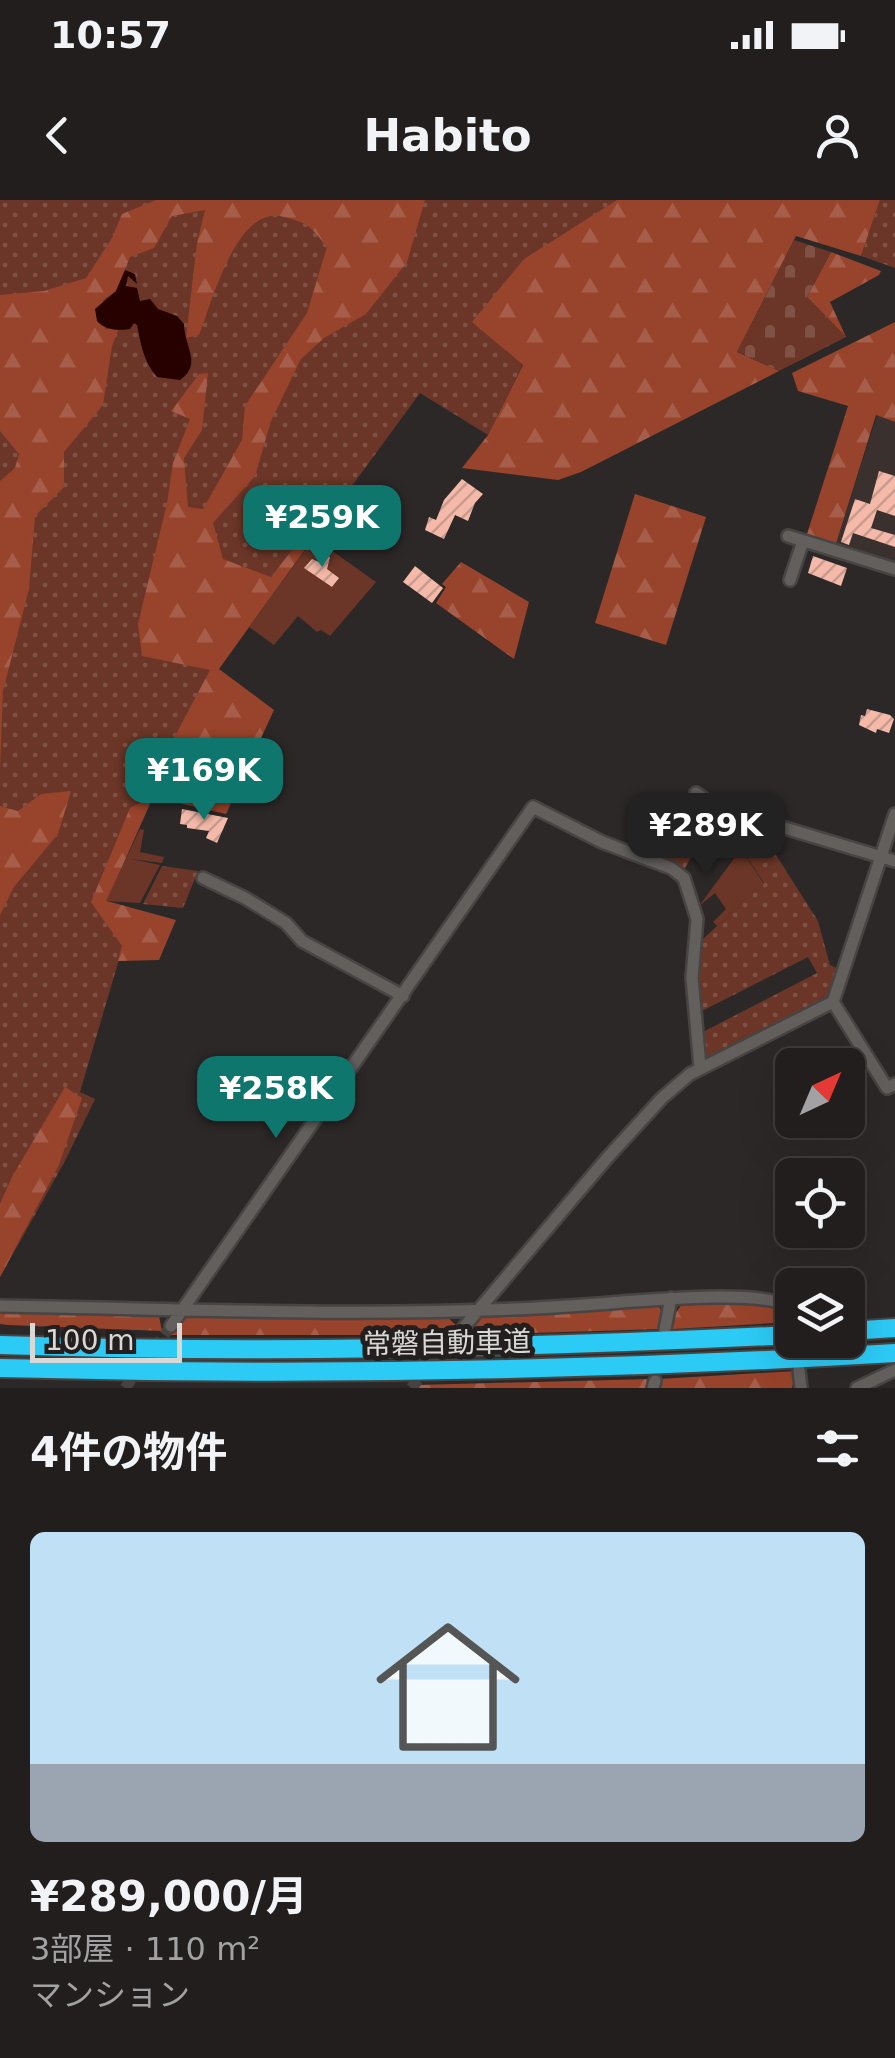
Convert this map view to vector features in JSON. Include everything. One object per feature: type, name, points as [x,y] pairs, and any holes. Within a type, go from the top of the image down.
[{"type":"highway","points":[[865,1330],[895,1328]]},
{"type":"highway","name":"常磐自動車道","points":[[0,1345],[178,1350],[602,1344],[775,1335]]},
{"type":"highway","points":[[0,1337],[72,1347]]},
{"type":"highway","name":"常磐自動車道","points":[[0,1368],[142,1372],[564,1368],[800,1364],[895,1353]]},
{"type":"highway","points":[[0,1380],[142,1372]]},
{"type":"street","points":[[788,536],[895,569]]},
{"type":"street","points":[[790,580],[803,541]]},
{"type":"street","points":[[696,793],[718,808],[895,861]]},
{"type":"street","points":[[171,1326],[533,807],[602,842],[671,868],[684,878],[697,919],[692,978],[700,1066]]},
{"type":"street","points":[[460,1333],[662,1098],[700,1066],[832,1002],[895,814]]},
{"type":"street","points":[[203,878],[245,898],[286,923],[302,941],[403,996]]},
{"type":"street","points":[[832,1002],[877,1075],[887,1088],[895,1084]]},
{"type":"street","points":[[0,1306],[477,1312],[671,1298],[775,1301]]},
{"type":"street","points":[[665,1329],[671,1298]]},
{"type":"street","points":[[800,1364],[801,1388]]},
{"type":"street","points":[[857,1388],[895,1370]]},
{"type":"shaded area","points":[[125,270],[135,274],[137,284],[128,276],[126,286],[137,288],[140,301],[150,299],[158,309],[177,316],[184,324],[191,361],[187,374],[180,380],[157,377],[152,371],[137,325],[116,330],[97,321],[95,309],[116,291]]},
{"type":"shaded area","points":[[877,415],[895,422],[895,565],[835,547]]},
{"type":"green space","points":[[0,200],[668,200],[506,351],[523,364],[488,435],[420,393],[218,669],[153,797],[92,902],[123,946],[80,1092],[95,1099],[0,1277]]},
{"type":"green space","points":[[156,200],[425,200],[407,262],[366,314],[324,338],[301,359],[271,421],[255,476],[213,523],[223,559],[271,577],[306,532],[316,534],[219,669],[274,710],[226,814],[153,797],[107,901],[176,920],[159,960],[118,961],[122,946],[91,902],[130,808],[152,797],[130,783],[158,740],[173,740],[210,670],[142,656],[138,624],[173,463],[190,419],[171,411],[199,374],[208,373],[202,430],[184,458],[188,507],[203,509],[242,440],[245,406],[307,313],[327,247],[309,227],[292,219],[267,217],[252,225],[229,258],[199,335],[186,338],[197,243],[205,210],[172,216],[154,248],[130,257],[116,291],[103,300],[105,329],[119,328],[112,346],[103,405],[64,452],[64,487],[35,516],[29,589],[3,691],[0,770],[0,481],[15,468],[19,454],[0,431],[0,295],[44,291],[86,278],[112,238],[122,214]]},
{"type":"green space","points":[[617,200],[880,200],[861,256],[796,236],[737,352],[779,371],[558,480],[462,468],[488,435],[523,365],[472,322],[524,259]]},
{"type":"green space","points":[[880,200],[895,200],[895,268],[861,256]]},
{"type":"green space","points":[[794,240],[831,252],[807,297],[846,337],[779,371],[737,352]]},
{"type":"green space","points":[[831,252],[881,271],[830,302],[846,337],[807,297]]},
{"type":"green space","points":[[895,322],[895,422],[876,415],[835,547],[806,537],[848,406],[798,391],[792,373]]},
{"type":"green space","points":[[635,494],[706,517],[666,645],[595,623]]},
{"type":"green space","points":[[314,538],[376,582],[330,636],[321,630],[317,632],[298,616],[274,645],[249,627]]},
{"type":"green space","points":[[461,562],[529,602],[514,659],[436,603],[446,587],[442,584]]},
{"type":"green space","points":[[71,791],[58,834],[14,887],[0,915],[0,806],[18,811],[41,794]]},
{"type":"green space","points":[[698,797],[749,820],[739,844],[769,844],[818,921],[830,965],[838,969],[829,996],[706,1058],[701,1033],[817,973],[808,957],[700,1012],[697,981],[703,939],[764,883],[717,812],[684,870],[666,859]]},
{"type":"green space","points":[[140,829],[144,830],[140,852],[164,857],[162,863],[131,859],[160,865],[140,903],[106,901]]},
{"type":"green space","points":[[741,849],[764,884],[717,926],[713,922],[726,909],[715,893],[699,906]]},
{"type":"green space","points":[[162,866],[198,871],[183,908],[143,904]]},
{"type":"green space","points":[[65,1087],[82,1098],[59,1165],[0,1277],[0,1204]]},
{"type":"green space","points":[[682,1304],[775,1306],[775,1323],[673,1329],[673,1317]]},
{"type":"green space","points":[[658,1306],[665,1315],[662,1329],[465,1335],[481,1316]]},
{"type":"green space","points":[[0,1310],[139,1313],[159,1316],[162,1331],[0,1324]]},
{"type":"green space","points":[[183,1316],[446,1316],[458,1327],[454,1335],[170,1335]]},
{"type":"green space","points":[[796,1371],[792,1388],[657,1388],[659,1379]]},
{"type":"green space","points":[[650,1379],[649,1388],[416,1388],[418,1385]]},
{"type":"building","points":[[879,471],[895,476],[895,516],[877,510],[871,528],[895,535],[895,547],[853,533],[849,545],[841,542],[855,499],[870,504]]},
{"type":"building","points":[[462,479],[483,494],[468,521],[455,515],[444,539],[425,530],[429,517],[436,520],[444,500]]},
{"type":"building","points":[[322,554],[330,557],[327,569],[339,578],[332,587],[304,568],[312,559],[319,562]]},
{"type":"building","points":[[813,556],[847,568],[841,586],[808,573]]},
{"type":"building","points":[[415,566],[443,588],[432,603],[403,582]]},
{"type":"building","points":[[867,709],[894,719],[889,733],[877,729],[876,733],[859,725]]},
{"type":"building","points":[[182,809],[228,818],[217,843],[206,838],[209,831],[180,824]]},
{"type":"tunnel","points":[[125,1388],[171,1326]]},
{"type":"tunnel","points":[[411,1388],[447,1348]]}]
